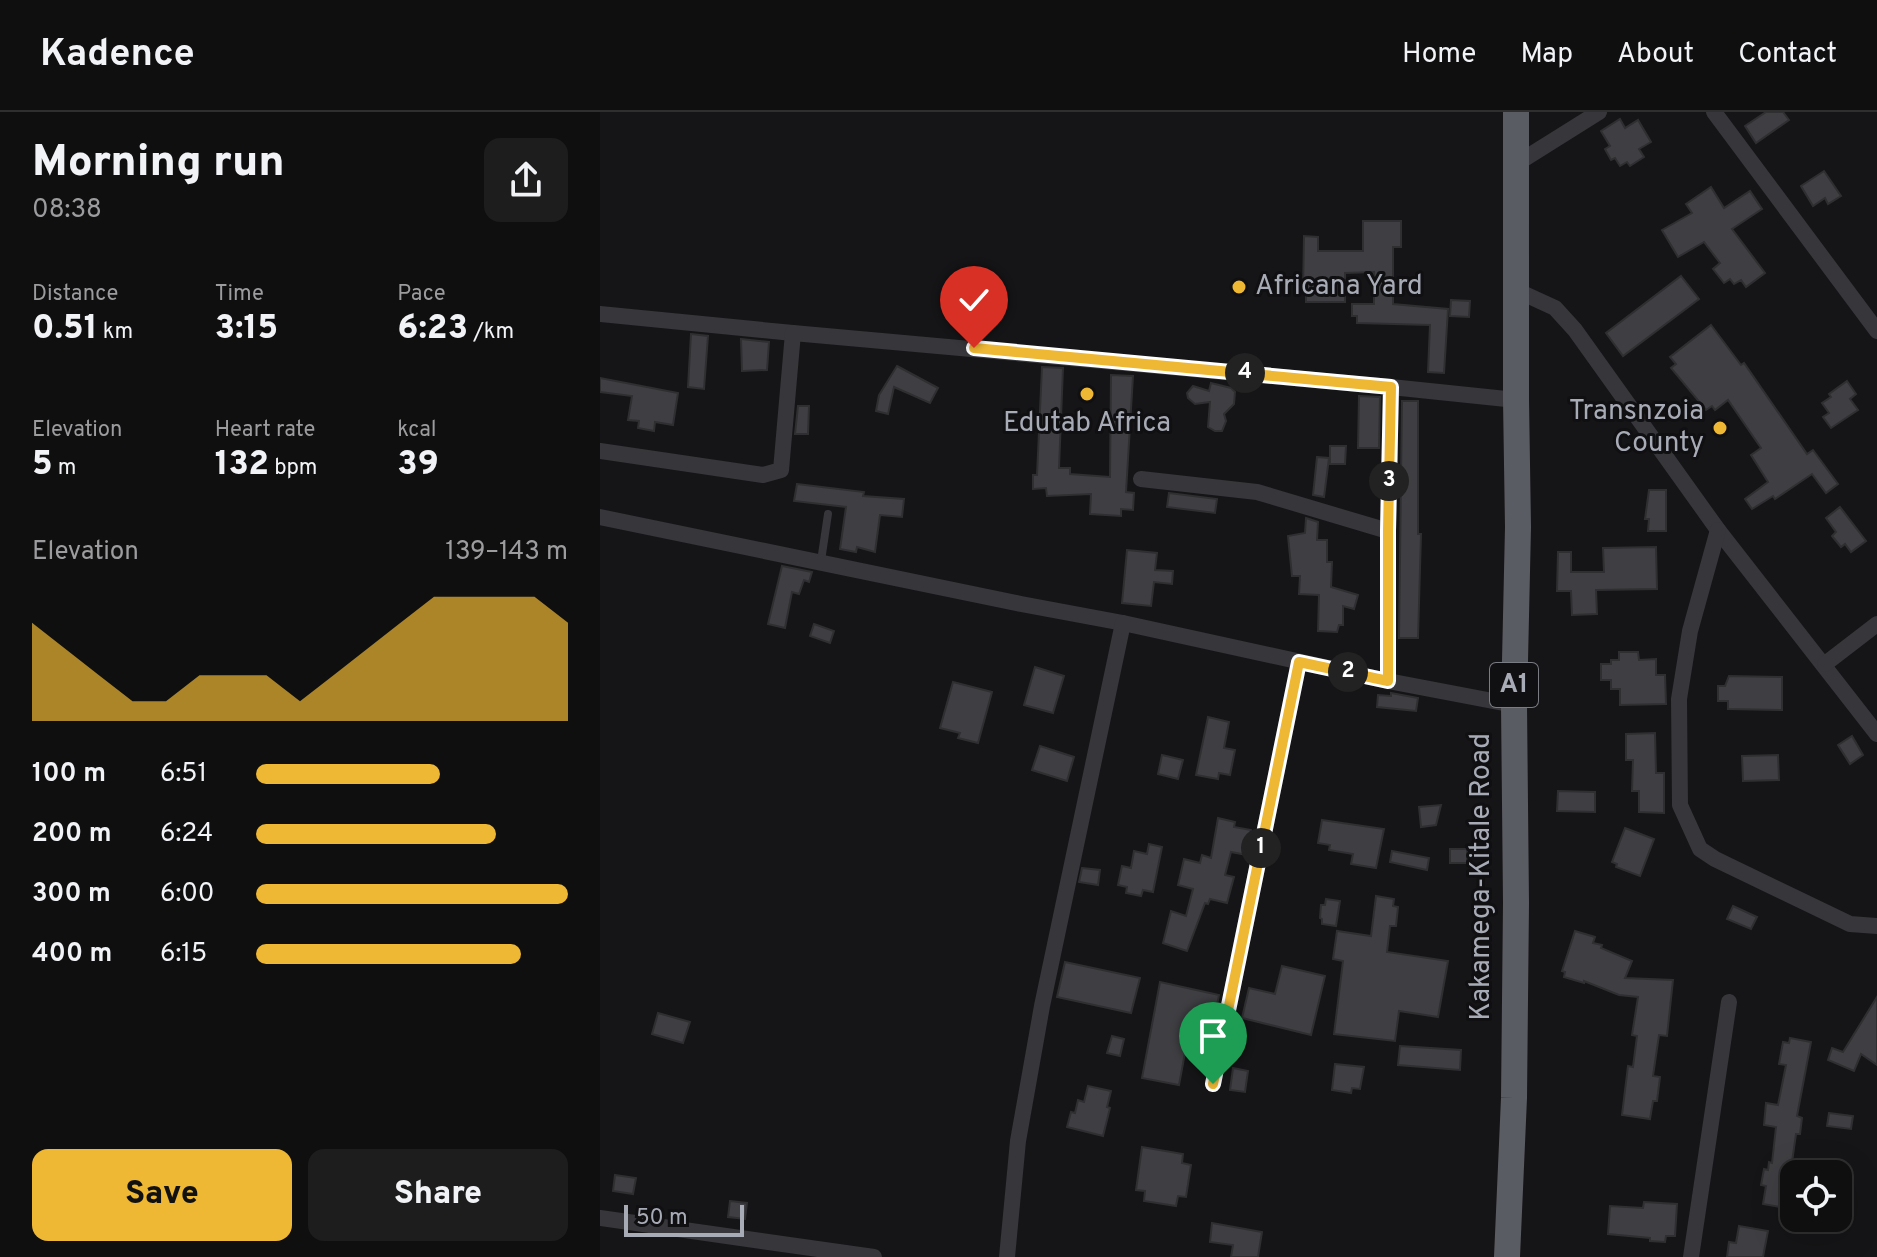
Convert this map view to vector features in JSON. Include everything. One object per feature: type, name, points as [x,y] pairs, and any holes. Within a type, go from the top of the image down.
[{"type":"highway","name":"Kakamega-Kitale Road","points":[[1513,1255],[1514,705],[1518,527],[1516,112]]},
{"type":"street","points":[[1516,164],[1599,112]]},
{"type":"street","points":[[1714,112],[1877,331]]},
{"type":"street","points":[[1516,290],[1555,308],[1575,330],[1718,530],[1877,734]]},
{"type":"street","points":[[600,314],[1516,400]]},
{"type":"street","points":[[600,451],[763,475],[781,470],[793,333]]},
{"type":"street","points":[[1388,681],[1391,387]]},
{"type":"street","points":[[1141,479],[1257,492],[1388,531]]},
{"type":"street","points":[[600,517],[1514,705]]},
{"type":"street","points":[[1718,530],[1690,631],[1679,699],[1680,805],[1700,849],[1715,859],[1850,924],[1877,926]]},
{"type":"street","points":[[1007,1257],[1018,1141],[1039,1021],[1118,635],[1123,623]]},
{"type":"street","points":[[1825,664],[1877,624]]},
{"type":"street","points":[[1213,1084],[1299,662]]},
{"type":"street","points":[[1691,1257],[1729,1002]]},
{"type":"street","points":[[600,1218],[874,1257]]},
{"type":"lane","points":[[821,561],[828,514]]},
{"type":"building","points":[[1766,112],[1783,112],[1789,120],[1756,143],[1745,126]]},
{"type":"building","points":[[1620,119],[1625,128],[1638,120],[1651,142],[1639,149],[1644,157],[1630,166],[1627,162],[1620,166],[1615,158],[1611,160],[1605,149],[1610,146],[1601,131]]},
{"type":"building","points":[[1824,171],[1841,196],[1828,204],[1825,198],[1813,206],[1801,186]]},
{"type":"building","points":[[1711,187],[1724,208],[1750,191],[1762,209],[1732,229],[1765,273],[1746,287],[1741,280],[1734,284],[1730,279],[1724,283],[1713,269],[1720,263],[1704,242],[1678,257],[1662,230],[1692,213],[1686,204]]},
{"type":"building","points":[[1363,221],[1401,221],[1401,247],[1393,247],[1393,304],[1448,309],[1444,373],[1428,372],[1430,325],[1357,323],[1357,316],[1352,316],[1352,304],[1374,304],[1374,272],[1345,273],[1345,302],[1306,302],[1306,292],[1303,292],[1304,236],[1318,237],[1318,251],[1363,251]]},
{"type":"building","points":[[1681,276],[1699,299],[1623,356],[1606,333]]},
{"type":"building","points":[[1451,300],[1470,301],[1469,317],[1450,316]]},
{"type":"building","points":[[1711,325],[1741,365],[1744,363],[1807,454],[1813,450],[1838,484],[1826,493],[1812,474],[1775,499],[1773,496],[1752,509],[1745,499],[1768,482],[1751,455],[1761,448],[1728,400],[1715,410],[1712,406],[1706,410],[1671,368],[1676,364],[1670,357]]},
{"type":"building","points":[[691,334],[708,336],[704,389],[688,387]]},
{"type":"building","points":[[741,339],[769,342],[767,370],[742,371]]},
{"type":"building","points":[[897,366],[938,388],[930,403],[894,387],[888,414],[876,411],[879,395]]},
{"type":"building","points":[[1042,367],[1063,368],[1059,468],[1070,468],[1070,474],[1110,477],[1111,375],[1133,376],[1126,492],[1134,493],[1133,510],[1121,509],[1121,516],[1090,514],[1091,494],[1047,496],[1046,488],[1033,489],[1033,475],[1037,475]]},
{"type":"building","points":[[600,378],[678,393],[673,425],[655,422],[654,431],[638,428],[639,421],[628,420],[632,396],[600,392]]},
{"type":"building","points":[[1847,381],[1856,394],[1850,399],[1858,410],[1831,428],[1823,417],[1829,413],[1822,403]]},
{"type":"building","points":[[1211,383],[1235,392],[1234,404],[1224,414],[1226,421],[1222,431],[1208,427],[1210,402],[1195,404],[1188,398],[1187,393],[1193,386],[1209,391]]},
{"type":"building","points":[[1359,396],[1380,397],[1379,448],[1358,448]]},
{"type":"building","points":[[1402,401],[1418,401],[1418,534],[1421,534],[1418,638],[1399,638]]},
{"type":"building","points":[[798,406],[809,406],[808,434],[795,434]]},
{"type":"building","points":[[1330,446],[1346,446],[1345,464],[1330,464]]},
{"type":"building","points":[[1317,457],[1329,458],[1324,497],[1313,495]]},
{"type":"building","points":[[797,484],[864,492],[863,496],[904,499],[902,517],[880,515],[875,552],[857,547],[856,552],[840,549],[846,507],[794,501]]},
{"type":"building","points":[[1649,490],[1666,490],[1666,531],[1648,531],[1649,519],[1645,519]]},
{"type":"building","points":[[1169,493],[1217,499],[1215,513],[1167,507]]},
{"type":"building","points":[[1840,507],[1866,541],[1851,552],[1845,544],[1841,547],[1832,536],[1836,532],[1826,518]]},
{"type":"building","points":[[1306,518],[1318,522],[1317,540],[1327,540],[1327,562],[1332,562],[1331,587],[1358,595],[1354,609],[1343,606],[1343,625],[1339,625],[1337,632],[1318,631],[1319,595],[1299,594],[1300,576],[1292,576],[1288,536],[1305,533]]},
{"type":"building","points":[[1656,547],[1657,589],[1596,590],[1597,614],[1572,615],[1571,591],[1557,591],[1558,552],[1571,552],[1571,572],[1604,572],[1603,548]]},
{"type":"building","points":[[1127,550],[1157,553],[1155,570],[1173,571],[1172,584],[1154,582],[1151,606],[1122,603]]},
{"type":"building","points":[[782,566],[812,572],[809,582],[804,580],[799,594],[792,592],[785,628],[768,624]]},
{"type":"building","points":[[814,624],[834,631],[830,643],[810,636]]},
{"type":"building","points":[[1619,652],[1638,652],[1639,660],[1656,659],[1656,675],[1665,675],[1666,704],[1620,705],[1620,689],[1611,689],[1611,680],[1601,680],[1601,664],[1619,660]]},
{"type":"building","points":[[1035,667],[1064,676],[1053,713],[1024,705]]},
{"type":"building","points":[[1729,676],[1782,677],[1782,710],[1728,709],[1728,701],[1718,701],[1718,686],[1725,686]]},
{"type":"building","points":[[953,682],[992,692],[978,743],[958,738],[960,733],[940,728]]},
{"type":"building","points":[[1391,693],[1418,698],[1416,711],[1377,707],[1378,695],[1391,696]]},
{"type":"building","points":[[1208,717],[1229,722],[1224,748],[1235,750],[1230,775],[1219,773],[1218,779],[1196,775]]},
{"type":"building","points":[[1655,733],[1656,773],[1664,773],[1664,813],[1639,812],[1639,791],[1632,791],[1633,760],[1626,760],[1626,734]]},
{"type":"building","points":[[1852,736],[1863,755],[1850,764],[1838,745]]},
{"type":"building","points":[[1040,746],[1074,757],[1067,781],[1032,770]]},
{"type":"building","points":[[1162,755],[1183,760],[1178,779],[1158,774]]},
{"type":"building","points":[[1778,755],[1779,780],[1743,781],[1742,756]]},
{"type":"building","points":[[1558,791],[1595,792],[1595,812],[1557,811]]},
{"type":"building","points":[[1441,805],[1436,825],[1421,827],[1419,807]]},
{"type":"building","points":[[1218,818],[1235,822],[1234,827],[1251,830],[1247,855],[1231,852],[1225,875],[1234,877],[1227,903],[1210,899],[1208,904],[1205,903],[1187,951],[1163,943],[1171,911],[1186,916],[1193,889],[1178,885],[1184,859],[1200,863],[1202,855],[1211,858]]},
{"type":"building","points":[[1322,820],[1384,829],[1376,868],[1351,864],[1353,854],[1329,850],[1330,845],[1318,843]]},
{"type":"building","points":[[1625,828],[1654,839],[1640,876],[1616,867],[1617,864],[1612,862]]},
{"type":"building","points":[[1149,844],[1162,847],[1153,892],[1143,890],[1141,896],[1126,893],[1127,887],[1118,885],[1122,866],[1131,868],[1134,851],[1147,854]]},
{"type":"building","points":[[1450,849],[1467,849],[1467,863],[1450,863]]},
{"type":"building","points":[[1392,851],[1429,858],[1427,870],[1390,862]]},
{"type":"building","points":[[1082,868],[1100,870],[1098,885],[1079,882]]},
{"type":"building","points":[[1376,896],[1394,899],[1393,906],[1398,907],[1396,926],[1390,926],[1387,952],[1448,961],[1438,1017],[1399,1011],[1395,1041],[1334,1034],[1343,961],[1333,959],[1337,931],[1371,936]]},
{"type":"building","points":[[1326,899],[1340,901],[1336,926],[1322,924],[1321,905],[1325,905]]},
{"type":"building","points":[[1733,906],[1757,917],[1751,929],[1727,919]]},
{"type":"building","points":[[1575,931],[1595,937],[1593,943],[1632,961],[1625,978],[1673,980],[1667,1036],[1659,1035],[1653,1076],[1660,1077],[1657,1101],[1653,1101],[1650,1119],[1622,1115],[1628,1066],[1633,1067],[1637,1036],[1632,1035],[1638,997],[1619,995],[1584,981],[1564,977],[1565,972],[1562,971]]},
{"type":"building","points":[[1065,962],[1140,978],[1131,1013],[1057,997]]},
{"type":"building","points":[[1282,966],[1325,976],[1311,1035],[1242,1018],[1249,988],[1275,994]]},
{"type":"building","points":[[1160,982],[1219,995],[1212,1030],[1190,1026],[1179,1085],[1142,1078]]},
{"type":"building","points":[[1877,997],[1877,1065],[1861,1054],[1854,1071],[1828,1060],[1832,1048],[1843,1052]]},
{"type":"building","points":[[658,1013],[690,1022],[683,1043],[652,1034]]},
{"type":"building","points":[[1112,1036],[1124,1039],[1120,1056],[1107,1053]]},
{"type":"building","points":[[1790,1038],[1811,1042],[1797,1116],[1802,1118],[1800,1134],[1796,1134],[1792,1160],[1780,1160],[1780,1207],[1763,1204],[1766,1186],[1761,1185],[1764,1169],[1768,1170],[1769,1162],[1772,1163],[1776,1127],[1764,1125],[1766,1103],[1778,1105],[1786,1065],[1779,1064],[1783,1042],[1789,1043]]},
{"type":"building","points":[[1400,1046],[1461,1050],[1460,1070],[1398,1065]]},
{"type":"building","points":[[1335,1064],[1364,1067],[1360,1089],[1352,1088],[1351,1093],[1332,1090]]},
{"type":"building","points":[[1233,1068],[1248,1071],[1245,1092],[1230,1090]]},
{"type":"building","points":[[1088,1086],[1111,1091],[1103,1136],[1067,1127],[1078,1100],[1084,1102]]},
{"type":"building","points":[[1829,1113],[1853,1116],[1851,1129],[1827,1126]]},
{"type":"building","points":[[1142,1147],[1183,1154],[1182,1163],[1191,1165],[1186,1197],[1178,1196],[1176,1206],[1144,1201],[1145,1191],[1136,1190]]},
{"type":"building","points":[[615,1175],[636,1178],[633,1194],[613,1191]]},
{"type":"building","points":[[730,1201],[747,1203],[745,1219],[728,1217]]},
{"type":"building","points":[[1644,1202],[1677,1204],[1675,1236],[1666,1236],[1665,1242],[1608,1234],[1610,1206],[1643,1208]]},
{"type":"building","points":[[1212,1223],[1262,1232],[1258,1257],[1231,1257],[1233,1245],[1210,1242]]},
{"type":"building","points":[[1739,1226],[1768,1231],[1763,1257],[1727,1257],[1729,1242],[1736,1243]]},
{"type":"place","name":"Africana Yard","points":[[1239,287]]},
{"type":"place","name":"Edutab Africa","points":[[1087,394]]},
{"type":"place","name":"Transnzoia County","points":[[1720,428]]},
{"type":"route","points":[[974,348],[1391,387],[1388,681],[1299,662],[1213,1084]]}]
